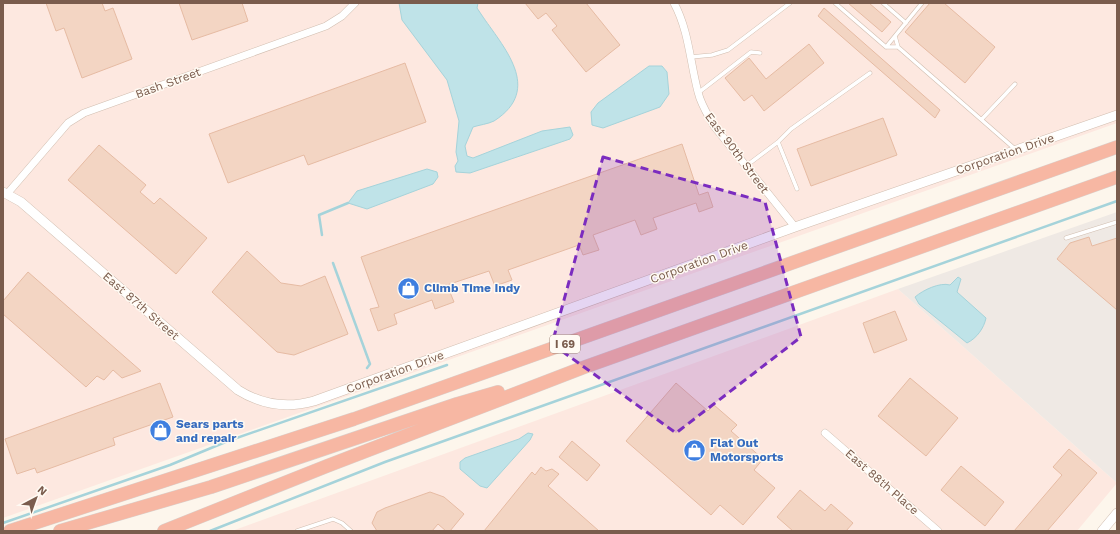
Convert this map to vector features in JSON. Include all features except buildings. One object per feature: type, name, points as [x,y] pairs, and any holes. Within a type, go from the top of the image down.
[{"type":"highway","name":"I 69","points":[[10,531],[354,419],[1117,147]]},
{"type":"highway","name":"I 69","points":[[164,531],[326,466],[582,368],[1117,177]]},
{"type":"highway","points":[[60,531],[211,487],[457,404],[582,368]]},
{"type":"street","name":"Bash Street","points":[[5,193],[68,123],[84,113],[326,26],[342,16],[355,3]]},
{"type":"street","name":"East 90th Street","points":[[674,3],[685,28],[698,93],[704,108],[714,126],[795,227]]},
{"type":"street","name":"Corporation Drive","points":[[282,405],[314,401],[795,227],[1117,115]]},
{"type":"street","name":"East 87th Street","points":[[5,193],[21,202],[231,385],[247,396],[262,402],[282,405]]},
{"type":"street","name":"East 88th Place","points":[[825,433],[938,531]]},
{"type":"street","points":[[1102,531],[1117,513]]},
{"type":"lane","points":[[691,57],[712,55],[728,50],[790,3]]},
{"type":"lane","points":[[835,3],[886,47],[898,47]]},
{"type":"lane","points":[[883,3],[906,23]]},
{"type":"lane","points":[[886,47],[922,3]]},
{"type":"lane","points":[[895,36],[898,47],[1016,150]]},
{"type":"lane","points":[[698,93],[751,52],[760,53]]},
{"type":"lane","points":[[746,166],[778,142],[791,129],[870,73]]},
{"type":"lane","points":[[982,119],[1015,84]]},
{"type":"lane","points":[[778,142],[797,189]]},
{"type":"lane","points":[[1066,238],[1117,222]]},
{"type":"lane","points":[[298,531],[333,519],[342,523],[351,531]]},
{"type":"highlighted area","points":[[603,157],[765,202],[801,337],[676,433],[552,344]]},
{"type":"shaded area","points":[[3,3],[1117,3],[1117,123],[3,518]]},
{"type":"shaded area","points":[[1117,212],[1117,483],[898,289]]},
{"type":"shaded area","points":[[898,289],[1117,483],[1077,531],[232,531]]},
{"type":"water","points":[[399,3],[478,3],[477,8],[508,54],[518,82],[516,95],[509,109],[494,121],[473,127],[465,146],[467,156],[473,158],[542,131],[570,127],[573,135],[570,139],[470,173],[456,172],[455,166],[458,161],[456,152],[459,121],[447,80],[402,20]]},
{"type":"water","points":[[649,66],[662,66],[667,72],[669,94],[660,107],[603,128],[592,125],[591,112],[598,103]]},
{"type":"water","points":[[427,169],[437,172],[438,177],[433,184],[367,209],[348,203],[357,191]]},
{"type":"water","points":[[958,277],[961,279],[957,292],[986,318],[980,332],[967,343],[919,304],[915,297],[932,287],[946,284],[950,285]]},
{"type":"water","points":[[528,433],[533,434],[530,440],[487,488],[480,486],[460,469],[460,462],[465,458],[519,439]]},
{"type":"waterway","points":[[210,531],[385,462],[1117,201]]},
{"type":"waterway","points":[[322,235],[319,215],[348,203]]},
{"type":"waterway","points":[[333,263],[370,364],[367,368]]},
{"type":"waterway","points":[[3,523],[170,465],[228,441],[447,365]]},
{"type":"place","name":"Climb Time Indy","points":[[409,288]]},
{"type":"place","name":"Sears parts and repair","points":[[160,431]]},
{"type":"place","name":"Flat Out Motorsports","points":[[695,450]]}]
